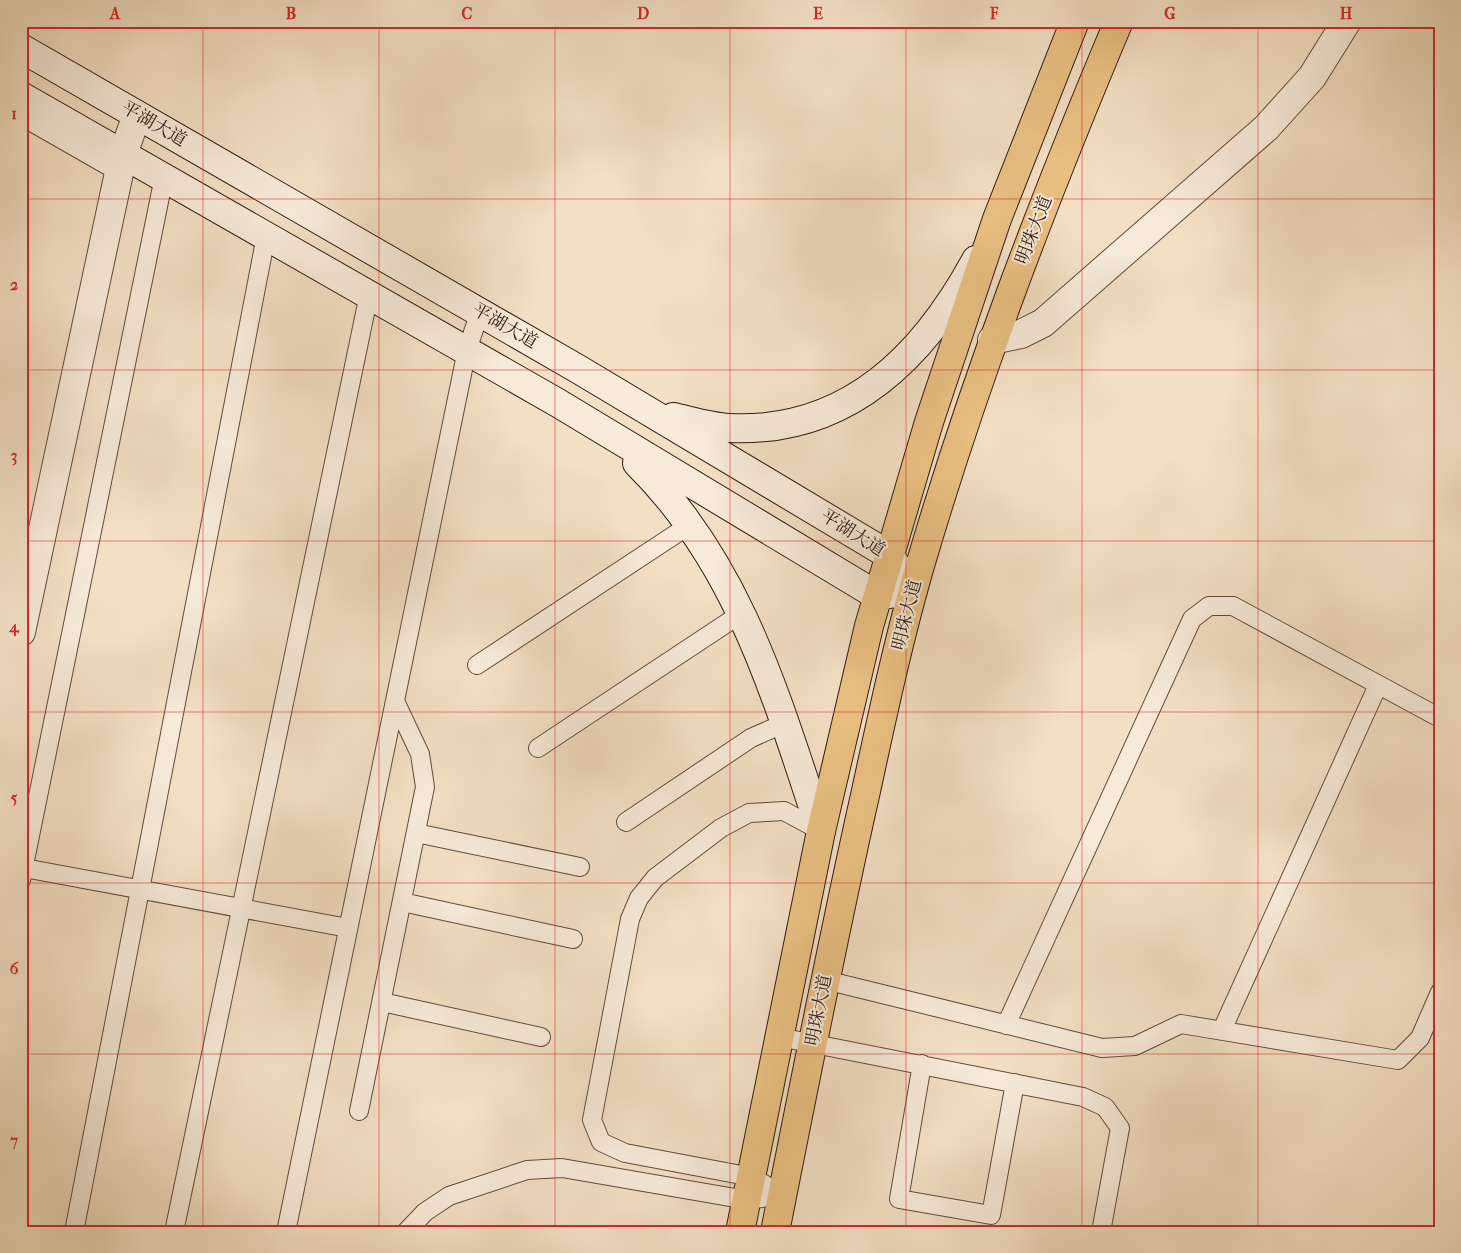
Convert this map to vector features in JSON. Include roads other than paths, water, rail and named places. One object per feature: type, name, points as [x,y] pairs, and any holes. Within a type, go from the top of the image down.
[{"type":"main road","name":"明珠大道","points":[[740,1232],[820,832],[878,596],[929,422],[997,219],[1075,21]]},
{"type":"main road","name":"明珠大道","points":[[775,1232],[825,980],[889,687],[913,590],[954,454],[992,340],[1038,217],[1119,21]]},
{"type":"main road","points":[[992,340],[1021,334],[1043,324],[1266,128],[1312,77],[1347,21]]},
{"type":"main road","name":"平湖大道","points":[[21,48],[578,369],[890,555],[913,590]]},
{"type":"main road","points":[[21,96],[121,163],[164,177],[558,402],[878,596],[913,590]]},
{"type":"main road","points":[[21,632],[121,163],[137,115]]},
{"type":"main road","points":[[578,369],[665,414],[698,423],[729,428],[759,427],[821,414],[851,401],[880,383],[927,337],[965,282],[997,219]]},
{"type":"main road","points":[[558,402],[596,427],[631,456],[663,488],[691,524],[714,561],[754,639],[785,723],[820,832]]},
{"type":"lane","points":[[21,116],[121,163]]},
{"type":"lane","points":[[164,177],[22,874],[140,890],[348,928]]},
{"type":"lane","points":[[74,1232],[266,236]]},
{"type":"lane","points":[[174,1232],[368,294]]},
{"type":"lane","points":[[286,1232],[467,350],[480,312]]},
{"type":"lane","points":[[477,665],[691,524]]},
{"type":"lane","points":[[1006,1024],[1192,619],[1209,606],[1232,606],[1440,718]]},
{"type":"lane","points":[[538,748],[742,613]]},
{"type":"lane","points":[[1222,1030],[1378,685]]},
{"type":"lane","points":[[359,1111],[425,787],[420,754],[395,701]]},
{"type":"lane","points":[[626,822],[751,738],[785,723]]},
{"type":"lane","points":[[782,1195],[749,1188],[625,1153],[600,1142],[592,1120],[630,919],[638,898],[655,878],[721,828],[749,812],[784,811],[820,832]]},
{"type":"lane","points":[[416,833],[580,867]]},
{"type":"lane","points":[[402,902],[573,939]]},
{"type":"lane","points":[[825,980],[1102,1048],[1135,1046],[1181,1024],[1398,1060],[1420,1038],[1440,992]]},
{"type":"lane","points":[[382,1002],[541,1037]]},
{"type":"lane","points":[[779,1037],[1082,1097],[1106,1107],[1120,1128],[1101,1232]]},
{"type":"lane","points":[[922,1064],[899,1199],[991,1215],[1014,1083]]},
{"type":"lane","points":[[406,1232],[424,1212],[449,1196],[527,1170],[562,1168],[749,1188]]}]
